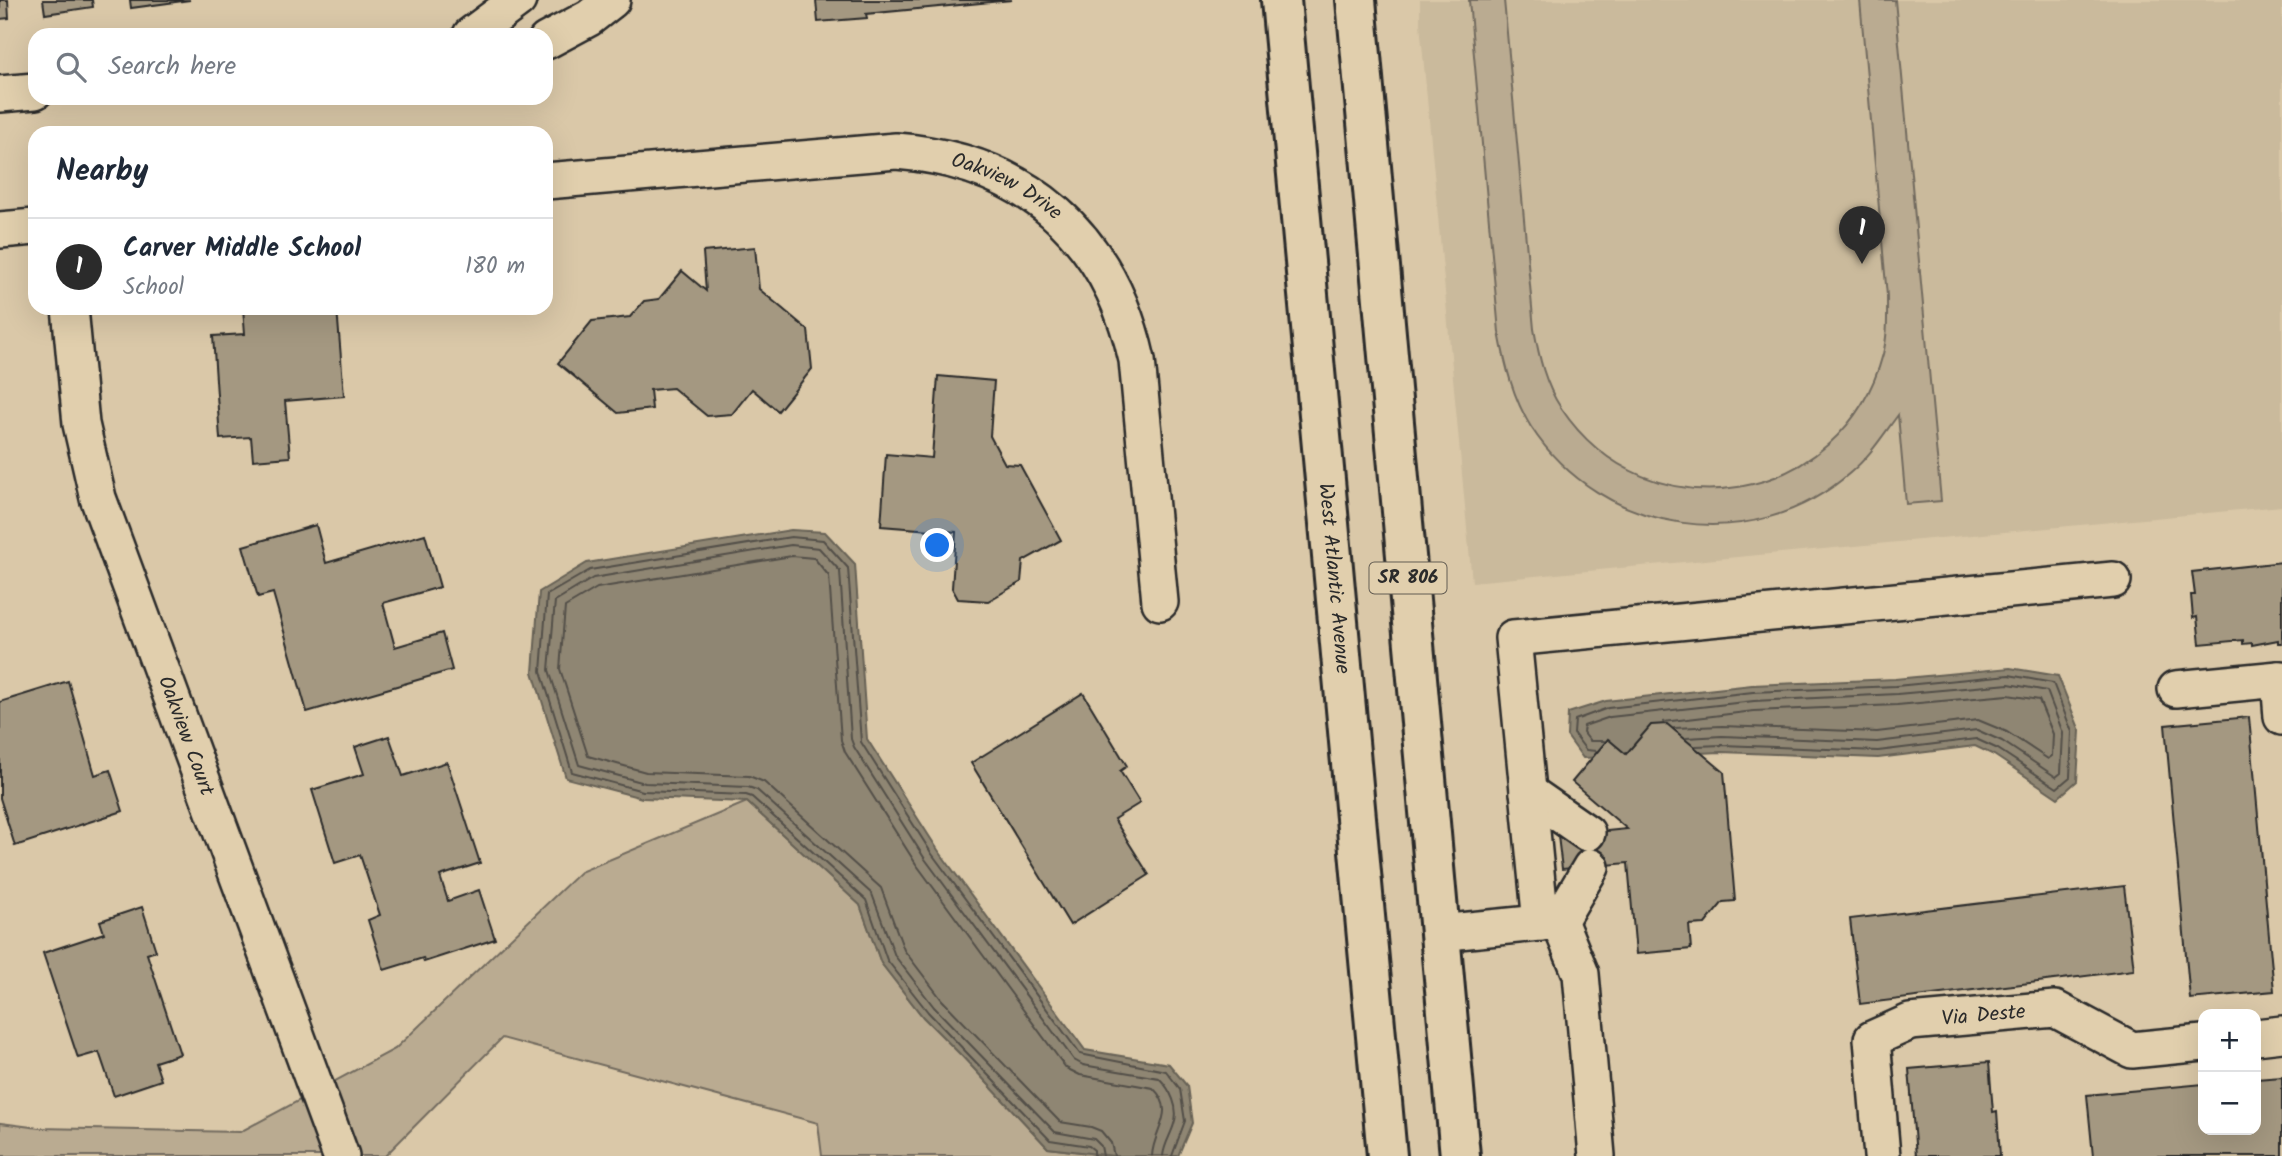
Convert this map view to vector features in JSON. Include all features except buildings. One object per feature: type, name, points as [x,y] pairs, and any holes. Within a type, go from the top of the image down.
[{"type":"main road","name":"West Atlantic Avenue","points":[[1281,0],[1387,1156]]},
{"type":"main road","name":"SR 806","points":[[1356,0],[1460,1156]]},
{"type":"street","points":[[480,28],[518,0]]},
{"type":"street","points":[[553,37],[580,23],[612,0]]},
{"type":"street","points":[[0,94],[28,92]]},
{"type":"street","name":"Oakview Drive","points":[[553,180],[896,151],[925,153],[972,164],[1007,179],[1032,194],[1068,225],[1094,254],[1109,279],[1131,332],[1137,360],[1160,602]]},
{"type":"street","points":[[0,230],[28,228]]},
{"type":"street","name":"Oakview Court","points":[[71,315],[81,424],[98,498],[341,1156]]},
{"type":"street","points":[[1597,1156],[1581,974],[1550,922],[1528,792],[1513,638],[2113,580]]},
{"type":"street","points":[[2176,689],[2280,679],[2282,717]]},
{"type":"street","points":[[1528,792],[1589,850],[1550,922]]},
{"type":"street","points":[[1439,933],[1550,922]]},
{"type":"street","name":"Via Deste","points":[[1882,1156],[1872,1040],[1910,1022],[2055,1009],[2132,1050],[2198,1043]]},
{"type":"street","points":[[2261,1036],[2282,1034]]},
{"type":"shaded area","points":[[1420,0],[2282,0],[2282,506],[1472,582]]},
{"type":"shaded area","points":[[1469,0],[1504,0],[1534,329],[1551,389],[1561,408],[1598,449],[1642,476],[1691,488],[1740,487],[1786,472],[1828,445],[1861,405],[1883,354],[1887,296],[1860,0],[1895,0],[1941,501],[1906,504],[1898,415],[1858,466],[1812,499],[1770,517],[1726,524],[1681,523],[1637,512],[1597,492],[1561,464],[1531,427],[1519,405],[1501,344]]},
{"type":"shaded area","points":[[747,802],[860,905],[881,963],[923,1017],[1048,1148],[1114,1156],[822,1156],[818,1123],[502,1038],[385,1156],[0,1156],[0,1123],[39,1128],[240,1132],[395,1049],[580,872]]},
{"type":"water","points":[[791,530],[825,532],[855,564],[867,739],[938,850],[1085,1050],[1169,1064],[1187,1086],[1192,1123],[1178,1156],[1114,1156],[1048,1148],[923,1017],[881,963],[860,905],[747,802],[642,798],[566,778],[533,672],[539,592],[587,563]]},
{"type":"water","points":[[2010,668],[2058,676],[2080,731],[2077,781],[2058,798],[1994,755],[1975,746],[1878,758],[1721,752],[1583,758],[1567,736],[1568,713],[1606,701],[1752,685],[1895,679]]},
{"type":"place","name":"Carver Middle School","points":[[1862,264]]}]
